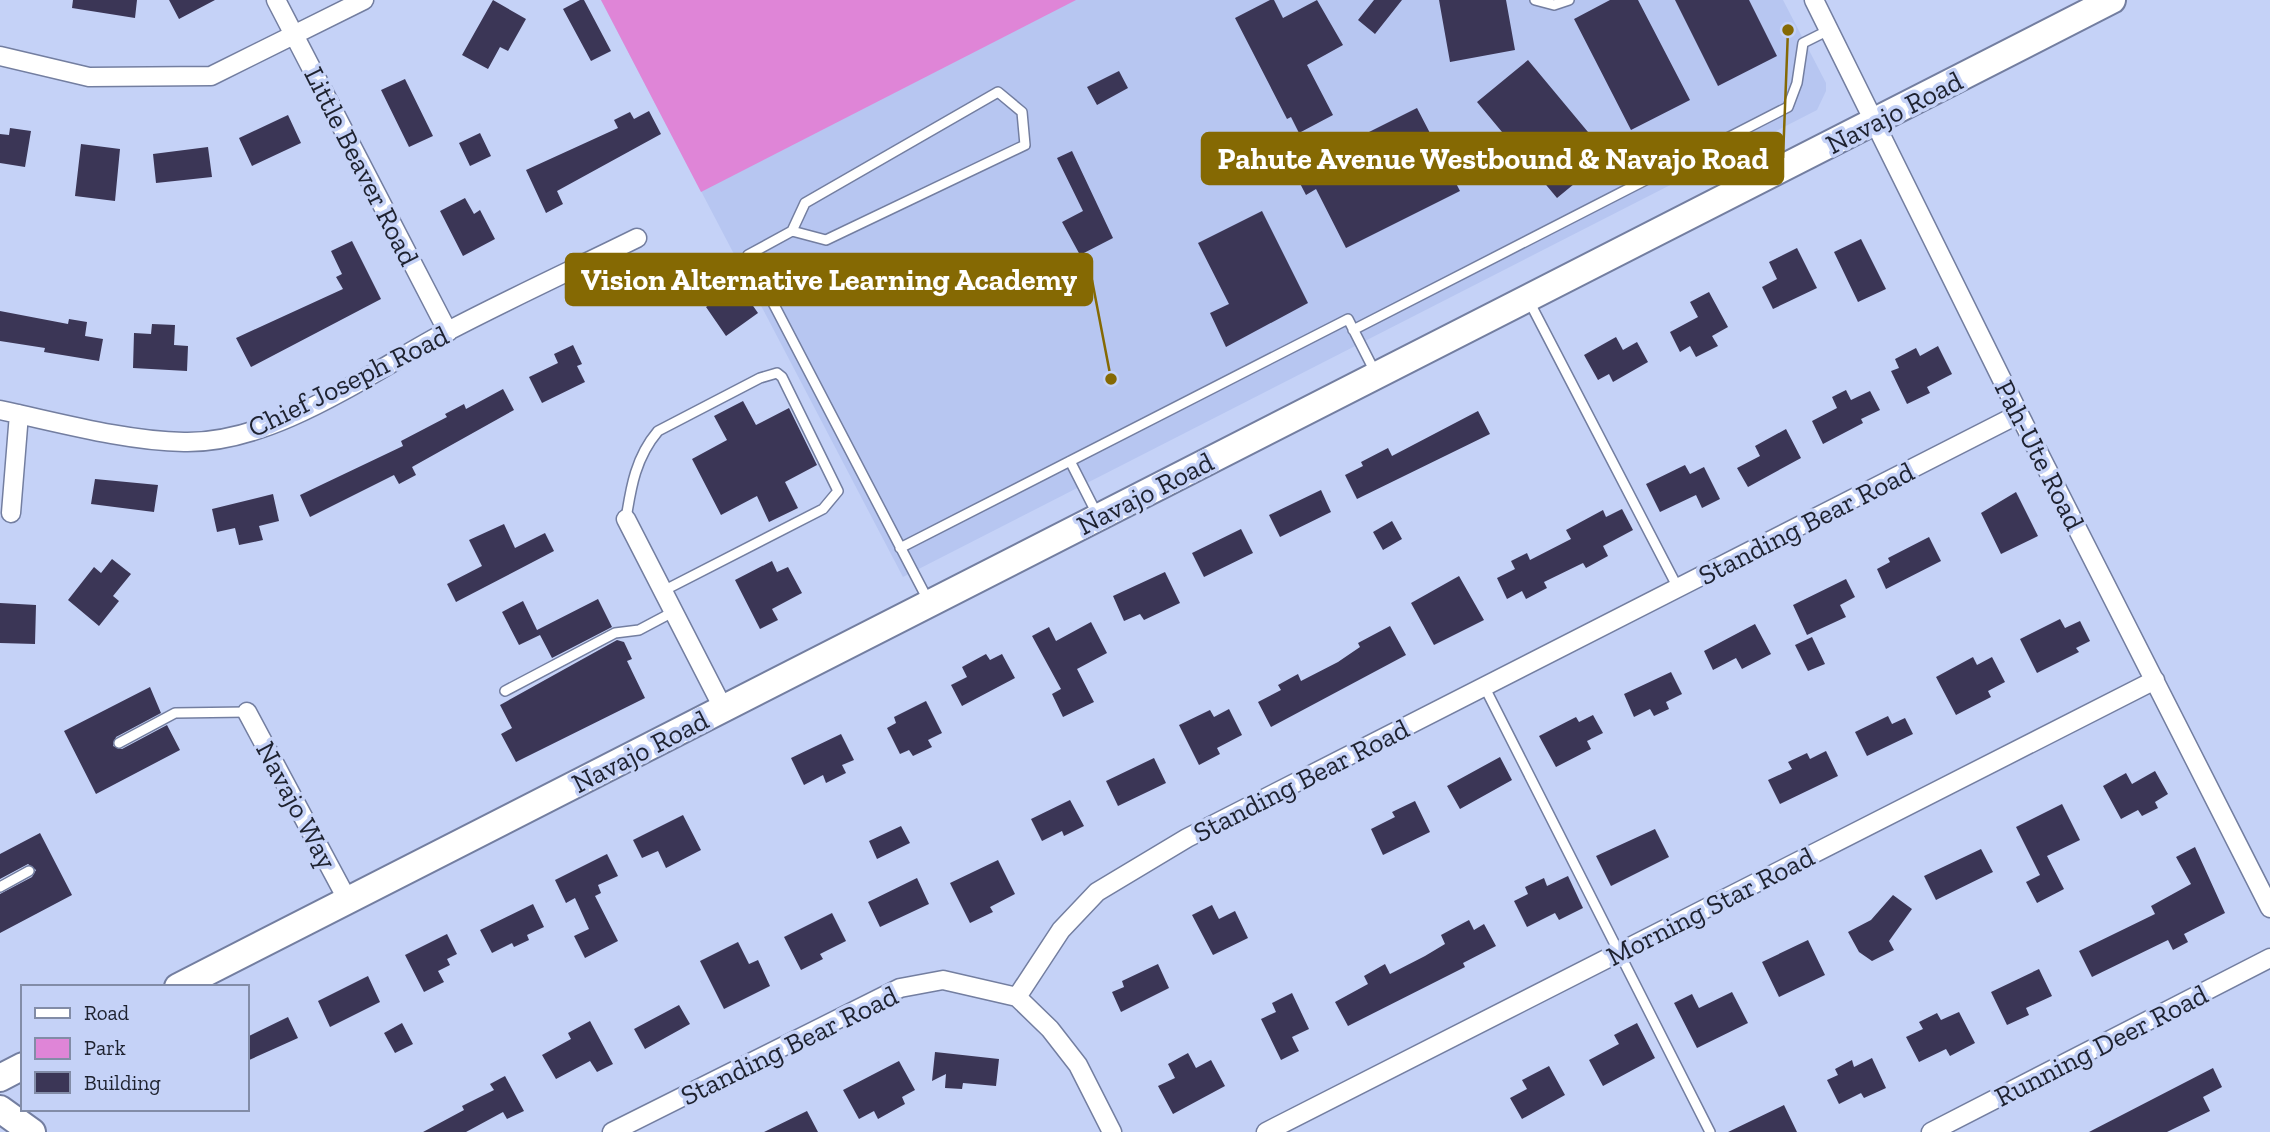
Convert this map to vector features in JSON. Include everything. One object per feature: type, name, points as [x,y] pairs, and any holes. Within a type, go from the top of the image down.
[{"type":"main road","name":"Navajo Road","points":[[182,985],[2112,0]]},
{"type":"main road","points":[[0,1078],[21,1067]]},
{"type":"main road","points":[[0,1110],[32,1132]]},
{"type":"street","name":"Little Beaver Road","points":[[276,0],[448,331]]},
{"type":"street","points":[[0,57],[89,77],[211,76],[364,0]]},
{"type":"street","name":"Pah-Ute Road","points":[[1814,0],[2019,414],[2270,908]]},
{"type":"street","name":"Chief Joseph Road","points":[[0,410],[185,442],[240,435],[289,417],[448,331],[638,238]]},
{"type":"street","points":[[11,513],[19,414]]},
{"type":"street","name":"Standing Bear Road","points":[[612,1132],[900,989],[943,980],[1017,997],[1061,930],[1097,892],[1186,838],[2019,414]]},
{"type":"street","points":[[626,519],[723,708]]},
{"type":"street","name":"Morning Star Road","points":[[1266,1132],[2155,680]]},
{"type":"street","name":"Navajo Way","points":[[247,712],[347,899]]},
{"type":"street","name":"Running Deer Road","points":[[1931,1132],[2270,958]]},
{"type":"street","points":[[1017,997],[1050,1029],[1078,1065],[1112,1132]]},
{"type":"lane","points":[[1535,0],[1553,5],[1569,0]]},
{"type":"lane","points":[[1353,330],[1788,107],[1797,83],[1803,43],[1829,30]]},
{"type":"lane","points":[[792,232],[826,240],[1026,145],[1022,112],[998,92],[805,203],[792,232],[748,255],[929,603]]},
{"type":"lane","points":[[1528,298],[1678,588]]},
{"type":"lane","points":[[901,548],[1348,319],[1377,376]]},
{"type":"lane","points":[[626,519],[632,480],[647,444],[658,430],[760,378],[777,373],[782,377],[838,491],[823,509],[663,591]]},
{"type":"lane","points":[[1070,461],[1098,517]]},
{"type":"lane","points":[[505,691],[615,633],[639,630],[674,612]]},
{"type":"lane","points":[[1484,686],[1710,1132]]},
{"type":"lane","points":[[119,743],[175,713],[247,712]]},
{"type":"lane","points":[[0,887],[29,871]]},
{"type":"shaded area","points":[[601,0],[1783,0],[1826,83],[1826,91],[1817,110],[903,577]]},
{"type":"green space","points":[[601,0],[1076,0],[701,192]]},
{"type":"building","points":[[73,0],[137,0],[135,18],[72,8]]},
{"type":"building","points":[[169,0],[215,0],[179,19]]},
{"type":"building","points":[[493,0],[526,19],[508,51],[500,47],[488,69],[462,55]]},
{"type":"building","points":[[584,0],[611,51],[591,61],[563,9]]},
{"type":"building","points":[[1274,0],[1283,18],[1317,0],[1343,45],[1307,65],[1333,115],[1299,133],[1291,117],[1287,119],[1235,18]]},
{"type":"building","points":[[1374,0],[1402,0],[1375,34],[1358,20]]},
{"type":"building","points":[[1439,0],[1506,0],[1515,50],[1450,62]]},
{"type":"building","points":[[1610,0],[1638,0],[1690,100],[1631,130],[1574,19]]},
{"type":"building","points":[[1675,0],[1749,0],[1777,56],[1718,86]]},
{"type":"building","points":[[1528,60],[1608,156],[1557,198],[1477,102]]},
{"type":"building","points":[[1119,71],[1128,88],[1097,105],[1087,87]]},
{"type":"building","points":[[405,79],[433,136],[409,147],[381,90]]},
{"type":"building","points":[[1417,108],[1460,191],[1346,248],[1316,189],[1306,195],[1293,170]]},
{"type":"building","points":[[649,111],[661,134],[557,191],[563,204],[546,213],[526,170],[618,128],[614,120],[630,112],[634,119]]},
{"type":"building","points":[[288,115],[301,143],[252,166],[239,138]]},
{"type":"building","points":[[10,128],[31,131],[25,167],[0,163],[0,134],[9,135]]},
{"type":"building","points":[[480,133],[491,156],[470,166],[459,143]]},
{"type":"building","points":[[81,144],[120,149],[115,201],[75,196]]},
{"type":"building","points":[[208,147],[212,177],[156,183],[153,154]]},
{"type":"building","points":[[1072,151],[1113,238],[1080,255],[1062,222],[1083,211],[1057,158]]},
{"type":"building","points":[[465,198],[474,214],[480,210],[495,239],[463,256],[440,211]]},
{"type":"building","points":[[1262,211],[1308,303],[1226,347],[1210,313],[1229,304],[1198,243]]},
{"type":"building","points":[[1861,239],[1886,289],[1858,302],[1834,252]]},
{"type":"building","points":[[352,241],[381,299],[251,367],[236,338],[343,289],[336,277],[342,274],[331,251]]},
{"type":"building","points":[[1797,248],[1817,288],[1773,309],[1762,287],[1777,279],[1769,262]]},
{"type":"building","points":[[726,267],[758,313],[726,336],[706,307],[714,301],[702,284]]},
{"type":"building","points":[[1709,292],[1728,327],[1712,336],[1718,346],[1696,357],[1690,346],[1680,352],[1670,332],[1698,317],[1690,302]]},
{"type":"building","points":[[0,311],[68,324],[69,319],[87,322],[85,336],[103,339],[99,361],[0,341]]},
{"type":"building","points":[[152,324],[175,325],[174,345],[188,346],[187,371],[133,368],[134,333],[151,334]]},
{"type":"building","points":[[1616,337],[1623,350],[1637,342],[1648,362],[1613,382],[1609,374],[1598,380],[1584,355]]},
{"type":"building","points":[[573,345],[582,364],[577,366],[585,382],[542,403],[529,377],[558,363],[554,354]]},
{"type":"building","points":[[1938,346],[1952,374],[1927,387],[1930,393],[1907,404],[1891,371],[1899,368],[1895,359],[1916,348],[1920,356]]},
{"type":"building","points":[[503,389],[514,410],[412,467],[416,475],[399,484],[394,475],[310,517],[300,495],[403,446],[401,441],[447,417],[445,414],[464,404],[466,409]]},
{"type":"building","points":[[1846,390],[1851,400],[1870,391],[1880,410],[1861,419],[1863,423],[1823,444],[1812,421],[1837,408],[1832,397]]},
{"type":"building","points":[[743,401],[756,425],[789,408],[817,465],[785,482],[798,508],[769,522],[757,496],[721,515],[692,459],[727,440],[714,416]]},
{"type":"building","points":[[1478,411],[1490,434],[1357,499],[1345,475],[1363,466],[1361,462],[1388,448],[1392,456]]},
{"type":"building","points":[[1786,429],[1801,458],[1748,487],[1737,468],[1760,456],[1755,446]]},
{"type":"building","points":[[1685,465],[1690,474],[1704,467],[1720,499],[1702,508],[1696,495],[1660,512],[1646,484]]},
{"type":"building","points":[[95,479],[158,485],[154,512],[91,504]]},
{"type":"building","points":[[1321,490],[1331,512],[1280,537],[1269,515]]},
{"type":"building","points":[[2016,492],[2038,536],[2001,554],[1981,513]]},
{"type":"building","points":[[273,494],[279,521],[259,526],[263,540],[239,545],[235,528],[217,532],[212,509]]},
{"type":"building","points":[[1622,509],[1633,530],[1603,546],[1608,556],[1586,568],[1583,563],[1544,582],[1547,588],[1526,599],[1522,591],[1507,599],[1497,578],[1515,569],[1511,561],[1527,553],[1530,560],[1571,539],[1566,530],[1603,510],[1606,517]]},
{"type":"building","points":[[1392,521],[1402,539],[1383,550],[1373,532]]},
{"type":"building","points":[[504,524],[515,548],[545,533],[554,551],[456,602],[447,584],[482,566],[469,540]]},
{"type":"building","points":[[1241,529],[1253,553],[1204,577],[1192,553]]},
{"type":"building","points":[[1929,537],[1941,561],[1886,589],[1877,569],[1890,562],[1888,558]]},
{"type":"building","points":[[112,559],[131,574],[113,596],[119,601],[99,626],[68,600],[94,567],[101,573]]},
{"type":"building","points":[[772,561],[777,572],[788,567],[802,593],[772,609],[778,620],[760,629],[735,580]]},
{"type":"building","points":[[1165,572],[1180,603],[1144,620],[1140,614],[1124,621],[1113,596]]},
{"type":"building","points":[[1459,576],[1484,620],[1434,645],[1411,603]]},
{"type":"building","points":[[1846,579],[1855,597],[1840,605],[1846,617],[1807,635],[1793,605]]},
{"type":"building","points":[[598,599],[612,627],[552,658],[540,635],[519,645],[502,612],[523,601],[537,630]]},
{"type":"building","points":[[0,603],[36,605],[35,644],[0,643]]},
{"type":"building","points":[[2060,619],[2065,628],[2080,621],[2090,641],[2076,648],[2079,652],[2037,673],[2020,639]]},
{"type":"building","points":[[1091,622],[1107,653],[1077,669],[1094,702],[1063,717],[1052,694],[1061,689],[1032,636],[1049,627],[1056,641]]},
{"type":"building","points":[[1755,624],[1771,654],[1742,669],[1736,658],[1713,670],[1704,651]]},
{"type":"building","points":[[1390,626],[1406,655],[1271,727],[1258,702],[1281,690],[1278,685],[1298,674],[1301,681],[1338,662],[1360,647],[1358,643]]},
{"type":"building","points":[[1812,637],[1825,664],[1808,671],[1795,645]]},
{"type":"building","points":[[617,640],[624,642],[632,659],[627,661],[645,698],[516,762],[501,734],[512,728],[500,705]]},
{"type":"building","points":[[986,654],[990,660],[1002,654],[1015,678],[962,706],[951,685],[967,677],[962,667]]},
{"type":"building","points":[[1973,657],[1977,665],[1992,657],[2005,682],[1988,691],[1991,697],[1956,715],[1936,677]]},
{"type":"building","points":[[1671,672],[1682,694],[1666,702],[1669,709],[1654,716],[1650,709],[1634,717],[1624,694]]},
{"type":"building","points":[[150,687],[161,713],[116,737],[113,746],[122,749],[167,725],[180,750],[96,794],[64,731]]},
{"type":"building","points":[[926,701],[942,733],[928,740],[932,747],[913,756],[909,750],[900,754],[887,728],[896,723],[894,717]]},
{"type":"building","points":[[1229,709],[1242,735],[1217,748],[1220,754],[1199,765],[1179,725],[1210,710],[1214,717]]},
{"type":"building","points":[[1593,715],[1603,733],[1587,741],[1591,749],[1556,767],[1539,736],[1576,717],[1579,722]]},
{"type":"building","points":[[1888,716],[1892,724],[1905,718],[1913,734],[1867,756],[1855,732]]},
{"type":"building","points":[[841,734],[854,760],[842,765],[846,773],[826,783],[823,775],[804,785],[791,758]]},
{"type":"building","points":[[1826,751],[1838,776],[1780,804],[1768,780],[1792,769],[1788,762],[1807,753],[1810,759]]},
{"type":"building","points":[[1500,757],[1512,780],[1460,809],[1447,786]]},
{"type":"building","points":[[1154,758],[1166,783],[1118,806],[1106,781]]},
{"type":"building","points":[[2155,771],[2168,794],[2155,802],[2158,808],[2142,816],[2138,810],[2121,819],[2103,786],[2126,773],[2132,784]]},
{"type":"building","points":[[1070,800],[1084,826],[1064,836],[1062,831],[1042,841],[1031,819]]},
{"type":"building","points":[[1415,801],[1430,832],[1383,855],[1371,829],[1395,817],[1392,812]]},
{"type":"building","points":[[2062,804],[2080,840],[2047,856],[2064,889],[2037,903],[2026,882],[2040,875],[2016,827]]},
{"type":"building","points":[[683,815],[701,850],[666,868],[658,851],[642,858],[633,840]]},
{"type":"building","points":[[901,826],[910,843],[877,859],[869,841]]},
{"type":"building","points":[[1655,829],[1669,857],[1611,886],[1596,856]]},
{"type":"building","points":[[40,833],[72,895],[0,933],[0,894],[32,877],[36,870],[28,864],[0,879],[0,854]]},
{"type":"building","points":[[2195,847],[2225,913],[2184,934],[2188,942],[2173,950],[2168,940],[2092,977],[2079,951],[2155,914],[2151,906],[2191,884],[2176,857]]},
{"type":"building","points":[[1981,849],[1993,872],[1936,900],[1924,876]]},
{"type":"building","points":[[607,854],[618,876],[598,885],[601,893],[595,896],[618,941],[585,958],[574,936],[589,929],[575,898],[566,903],[555,880]]},
{"type":"building","points":[[998,860],[1015,894],[990,907],[993,912],[970,923],[950,883]]},
{"type":"building","points":[[1568,876],[1583,908],[1559,920],[1555,913],[1527,927],[1514,901],[1528,894],[1525,887],[1544,878],[1547,886]]},
{"type":"building","points":[[917,878],[929,904],[880,927],[868,902]]},
{"type":"building","points":[[1893,895],[1912,909],[1889,941],[1894,950],[1872,961],[1859,952],[1848,932],[1871,920]]},
{"type":"building","points":[[533,904],[544,927],[527,935],[529,940],[514,947],[512,943],[492,953],[480,930]]},
{"type":"building","points":[[1212,905],[1219,919],[1235,911],[1248,938],[1213,955],[1192,915]]},
{"type":"building","points":[[832,913],[846,941],[820,954],[823,959],[801,970],[784,937]]},
{"type":"building","points":[[1469,920],[1474,930],[1484,924],[1496,946],[1463,963],[1465,967],[1348,1026],[1335,1002],[1368,984],[1364,976],[1385,964],[1390,974],[1425,956],[1445,944],[1441,935]]},
{"type":"building","points":[[447,934],[457,954],[447,959],[450,965],[438,971],[444,982],[424,992],[405,955]]},
{"type":"building","points":[[1808,940],[1825,975],[1779,997],[1762,962]]},
{"type":"building","points":[[738,942],[749,964],[758,960],[770,986],[724,1009],[700,961]]},
{"type":"building","points":[[1158,964],[1169,988],[1121,1012],[1112,992],[1124,987],[1122,981]]},
{"type":"building","points":[[2039,969],[2052,996],[2026,1008],[2029,1015],[2007,1025],[1991,992]]},
{"type":"building","points":[[368,976],[380,1002],[330,1027],[318,1001]]},
{"type":"building","points":[[1732,992],[1748,1023],[1697,1048],[1674,1003],[1692,994],[1699,1008]]},
{"type":"building","points":[[1292,993],[1309,1029],[1292,1037],[1299,1051],[1281,1060],[1261,1019],[1276,1012],[1272,1003]]},
{"type":"building","points":[[679,1005],[690,1024],[645,1049],[634,1029]]},
{"type":"building","points":[[1959,1012],[1975,1043],[1950,1056],[1946,1049],[1919,1062],[1906,1037],[1923,1029],[1919,1022],[1937,1013],[1941,1020]]},
{"type":"building","points":[[288,1017],[298,1038],[248,1061],[248,1037]]},
{"type":"building","points":[[590,1021],[613,1064],[597,1072],[590,1061],[556,1079],[542,1055],[571,1039],[568,1033]]},
{"type":"building","points":[[402,1023],[413,1044],[395,1053],[384,1033]]},
{"type":"building","points":[[1637,1023],[1655,1058],[1603,1086],[1589,1060],[1619,1044],[1614,1035]]},
{"type":"building","points":[[935,1052],[999,1059],[996,1086],[963,1083],[962,1089],[945,1088],[946,1074],[932,1081]]},
{"type":"building","points":[[1188,1053],[1196,1068],[1211,1060],[1225,1086],[1173,1114],[1158,1086],[1175,1078],[1168,1064]]},
{"type":"building","points":[[1872,1058],[1886,1088],[1864,1098],[1861,1093],[1839,1104],[1827,1080],[1838,1075],[1835,1069],[1852,1060],[1854,1067]]},
{"type":"building","points":[[899,1061],[915,1090],[902,1097],[905,1104],[878,1119],[874,1111],[859,1119],[843,1090]]},
{"type":"building","points":[[1549,1066],[1565,1095],[1522,1119],[1510,1098],[1527,1089],[1522,1080]]},
{"type":"building","points":[[2213,1068],[2222,1087],[2203,1097],[2210,1111],[2167,1132],[2089,1132]]},
{"type":"building","points":[[505,1076],[524,1111],[507,1119],[503,1112],[466,1132],[423,1132],[464,1110],[462,1106],[494,1090],[490,1084]]},
{"type":"building","points":[[1784,1105],[1797,1132],[1728,1132]]},
{"type":"building","points":[[807,1111],[818,1132],[764,1132]]},
{"type":"place","name":"Pahute Avenue Westbound & Navajo Road","points":[[1788,30]]},
{"type":"place","name":"Vision Alternative Learning Academy","points":[[1111,379]]}]
